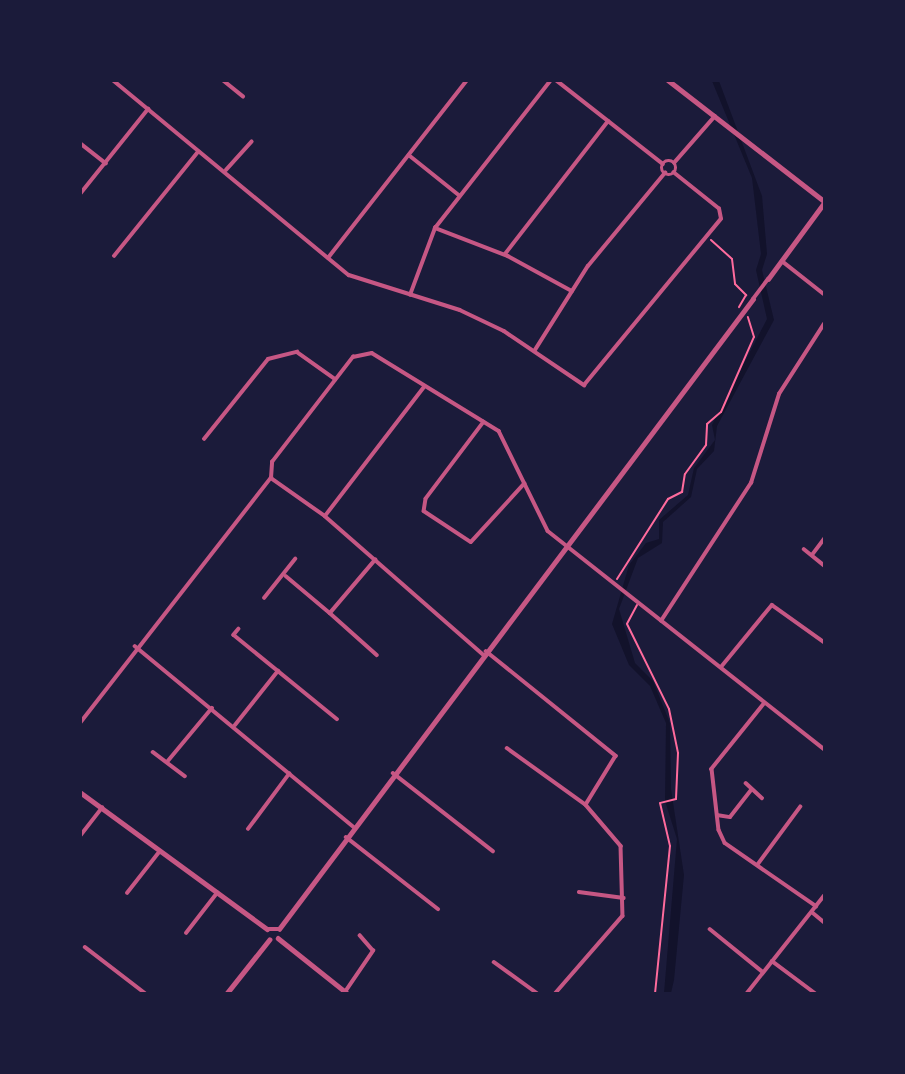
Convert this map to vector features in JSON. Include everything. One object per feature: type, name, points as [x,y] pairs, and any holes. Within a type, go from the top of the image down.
[{"type":"street","points":[[113,80],[355,278],[460,310],[535,350],[590,384],[707,237],[721,211],[674,173],[665,173]]},
{"type":"street","points":[[223,80],[243,96]]},
{"type":"street","points":[[328,258],[467,80]]},
{"type":"street","points":[[411,295],[435,228],[551,80]]},
{"type":"street","points":[[556,80],[663,164],[665,173]]},
{"type":"street","points":[[278,938],[279,929],[393,773],[824,202],[668,80]]},
{"type":"street","points":[[80,194],[148,109]]},
{"type":"street","points":[[674,173],[674,163],[715,116]]},
{"type":"street","points":[[505,254],[608,121]]},
{"type":"street","points":[[226,170],[251,142]]},
{"type":"street","points":[[80,143],[106,163]]},
{"type":"street","points":[[114,256],[198,152]]},
{"type":"street","points":[[409,155],[460,195]]},
{"type":"street","points":[[663,164],[674,163]]},
{"type":"street","points":[[535,350],[572,292],[665,173]]},
{"type":"street","points":[[435,228],[505,254],[572,292]]},
{"type":"street","points":[[781,261],[824,294]]},
{"type":"street","points":[[661,621],[751,483],[779,394],[824,324]]},
{"type":"street","points":[[204,439],[268,359],[297,352],[335,379]]},
{"type":"street","points":[[80,723],[135,646],[271,478],[272,462],[335,379],[344,368],[368,352],[502,434],[544,527],[824,749]]},
{"type":"street","points":[[325,516],[424,386]]},
{"type":"street","points":[[484,422],[426,499],[426,515],[471,542],[524,484]]},
{"type":"street","points":[[271,478],[325,516],[485,653],[612,747],[614,765],[586,805]]},
{"type":"street","points":[[811,555],[824,539]]},
{"type":"street","points":[[804,549],[824,565]]},
{"type":"street","points":[[264,598],[286,576],[295,559]]},
{"type":"street","points":[[330,613],[375,560]]},
{"type":"street","points":[[286,576],[377,654]]},
{"type":"street","points":[[720,667],[772,605],[824,642]]},
{"type":"street","points":[[230,641],[239,629]]},
{"type":"street","points":[[234,635],[337,719]]},
{"type":"street","points":[[135,646],[234,725],[354,827]]},
{"type":"street","points":[[234,725],[278,671]]},
{"type":"street","points":[[765,703],[712,769],[717,816],[724,843],[816,906]]},
{"type":"street","points":[[167,762],[212,708]]},
{"type":"street","points":[[507,748],[586,805],[621,846],[624,898],[620,924],[556,993]]},
{"type":"street","points":[[153,752],[185,776]]},
{"type":"street","points":[[393,773],[493,851]]},
{"type":"street","points":[[248,828],[289,774]]},
{"type":"street","points":[[746,783],[762,798]]},
{"type":"street","points":[[717,816],[730,817],[751,790]]},
{"type":"street","points":[[80,792],[267,929],[279,929]]},
{"type":"street","points":[[758,864],[800,807]]},
{"type":"street","points":[[80,836],[102,808]]},
{"type":"street","points":[[346,837],[438,909]]},
{"type":"street","points":[[127,893],[160,851]]},
{"type":"street","points":[[186,933],[217,892]]},
{"type":"street","points":[[579,892],[624,898]]},
{"type":"street","points":[[747,993],[824,896]]},
{"type":"street","points":[[811,912],[824,922]]},
{"type":"street","points":[[267,929],[269,940]]},
{"type":"street","points":[[710,929],[763,972]]},
{"type":"street","points":[[278,938],[346,993],[373,951],[360,936]]},
{"type":"street","points":[[227,993],[269,940],[278,938]]},
{"type":"street","points":[[85,947],[145,993]]},
{"type":"street","points":[[772,961],[815,993]]},
{"type":"street","points":[[494,962],[537,993]]},
{"type":"path","points":[[613,584],[668,499],[682,492],[685,474],[706,445],[707,424],[721,412],[754,337],[744,310],[738,306],[746,295],[735,284],[732,259],[707,237]]},
{"type":"path","points":[[638,603],[627,624],[669,709],[678,752],[676,799],[660,803],[670,846],[655,993]]},
{"type":"shaded area","points":[[712,81],[719,81],[762,196],[767,254],[762,270],[774,320],[717,426],[714,451],[697,469],[691,497],[663,522],[662,543],[638,558],[619,609],[635,663],[653,681],[670,723],[671,789],[684,875],[674,980],[671,993],[664,993],[677,839],[665,801],[666,723],[650,686],[629,665],[612,624],[629,565],[646,543],[659,539],[659,520],[688,495],[694,468],[715,440],[712,425],[767,319],[756,270],[761,254],[752,178]]}]
